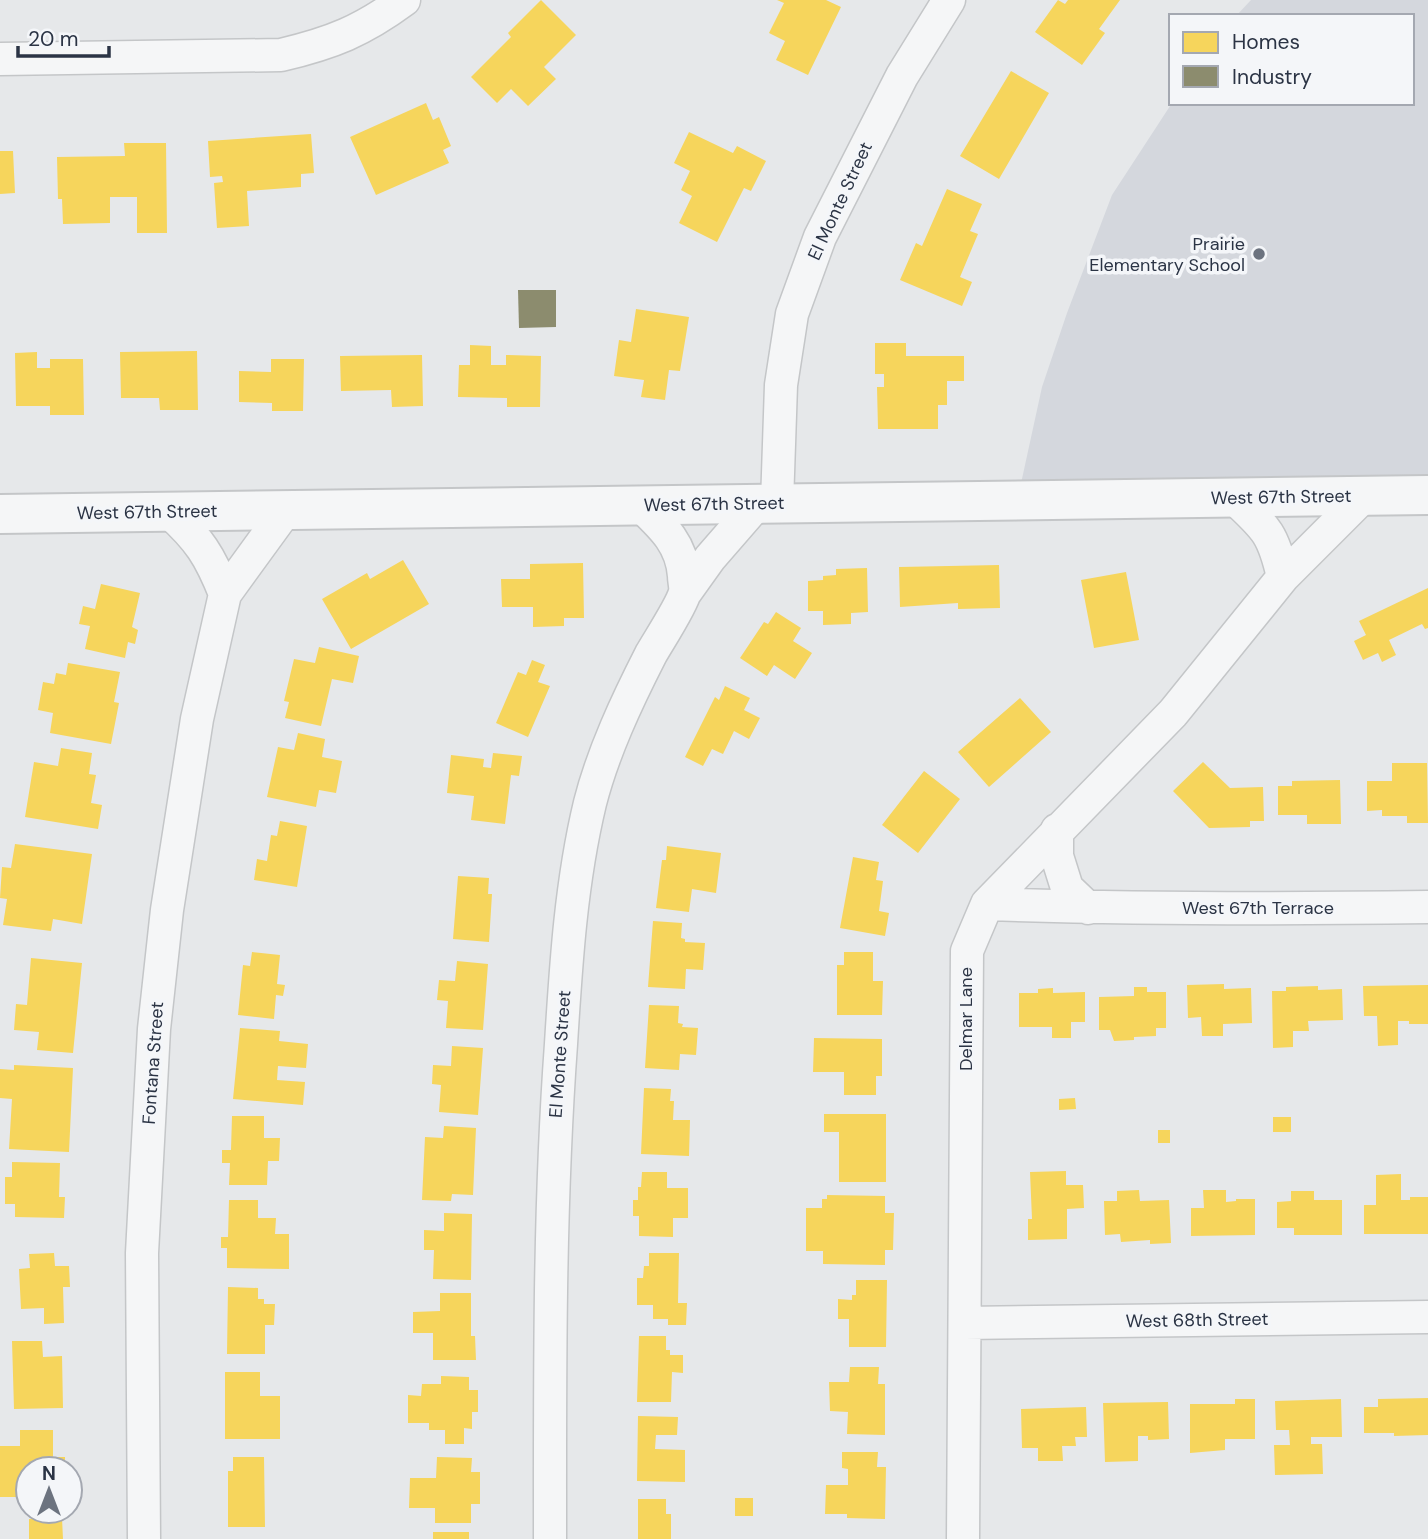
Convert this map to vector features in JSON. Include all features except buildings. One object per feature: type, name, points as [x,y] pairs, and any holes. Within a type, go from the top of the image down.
[{"type":"street","points":[[0,59],[281,55],[321,46],[373,23],[404,0]]},
{"type":"street","name":"El Monte Street","points":[[550,1539],[555,1139],[567,951],[576,874],[591,801],[615,730],[637,682],[685,593],[710,558],[767,504],[792,314],[820,237],[902,76],[946,2]]},
{"type":"street","name":"West 67th Street","points":[[0,514],[1428,495]]},
{"type":"street","name":"Delmar Lane","points":[[963,1539],[967,951],[987,904],[1173,713],[1283,577],[1364,496]]},
{"type":"street","points":[[1234,498],[1265,527],[1277,549],[1283,577]]},
{"type":"street","points":[[640,506],[667,531],[676,545],[684,565],[685,593]]},
{"type":"street","name":"Fontana Street","points":[[144,1539],[142,1254],[154,1029],[167,910],[195,733],[225,594],[286,510]]},
{"type":"street","points":[[169,512],[193,534],[213,563],[225,594]]},
{"type":"street","points":[[1057,830],[1056,856],[1067,888],[1088,908]]},
{"type":"street","name":"West 67th Terrace","points":[[987,904],[1088,908],[1428,907]]},
{"type":"street","name":"West 68th Street","points":[[965,1323],[1428,1317]]},
{"type":"shaded area","name":"Prairie Elementary School","points":[[1251,0],[1428,0],[1428,483],[1020,488],[1042,387],[1112,195],[1171,105],[1414,105],[1414,14],[1238,14]]},
{"type":"place","name":"Prairie Elementary School","points":[[1259,254]]}]
